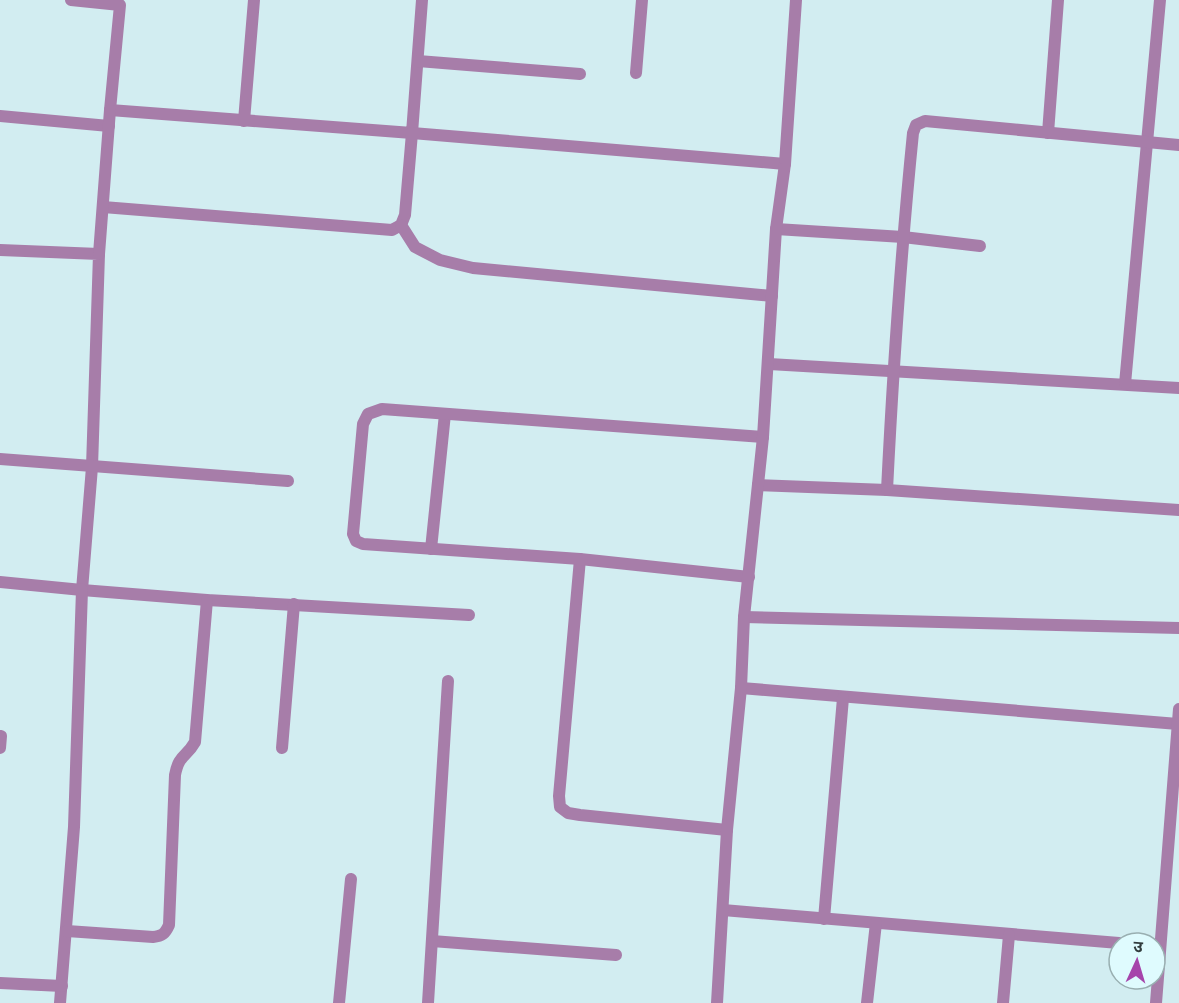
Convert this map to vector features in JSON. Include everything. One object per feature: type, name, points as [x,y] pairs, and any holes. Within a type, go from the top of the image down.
[{"type":"street","points":[[60,1003],[74,827],[82,590],[92,467],[99,254],[120,2],[72,0]]},
{"type":"street","points":[[244,121],[254,0]]},
{"type":"street","points":[[103,207],[379,230],[392,230],[401,225],[405,215],[422,0]]},
{"type":"street","points":[[636,73],[642,0]]},
{"type":"street","points":[[717,1003],[728,830],[741,688],[744,617],[763,437],[796,0]]},
{"type":"street","points":[[1048,132],[1058,0]]},
{"type":"street","points":[[1125,384],[1160,0]]},
{"type":"street","points":[[418,61],[580,74]]},
{"type":"street","points":[[110,110],[785,164]]},
{"type":"street","points":[[0,116],[109,126]]},
{"type":"street","points":[[887,490],[903,237],[913,132],[916,125],[925,121],[1179,145]]},
{"type":"street","points":[[401,225],[415,247],[440,260],[473,268],[772,296]]},
{"type":"street","points":[[777,229],[903,237],[980,246]]},
{"type":"street","points":[[0,250],[99,254]]},
{"type":"street","points":[[769,364],[1179,388]]},
{"type":"street","points":[[749,578],[580,560],[363,544],[356,541],[353,534],[363,424],[368,414],[382,410],[763,437]]},
{"type":"street","points":[[431,549],[446,414]]},
{"type":"street","points":[[0,459],[288,481]]},
{"type":"street","points":[[758,485],[887,490],[1179,510]]},
{"type":"street","points":[[580,560],[559,796],[560,807],[568,813],[580,815],[728,830]]},
{"type":"street","points":[[0,582],[207,600],[469,615]]},
{"type":"street","points":[[67,931],[153,937],[166,932],[169,925],[175,775],[177,762],[195,742],[207,600]]},
{"type":"street","points":[[282,748],[294,604]]},
{"type":"street","points":[[744,617],[1179,628]]},
{"type":"street","points":[[428,1003],[448,681]]},
{"type":"street","points":[[741,688],[1178,724]]},
{"type":"street","points":[[824,918],[843,698]]},
{"type":"street","points":[[1160,931],[1177,760],[1179,709]]},
{"type":"street","points":[[339,1003],[351,879]]},
{"type":"street","points":[[723,910],[1107,942]]},
{"type":"street","points":[[867,1003],[876,923]]},
{"type":"street","points":[[1003,1003],[1009,935]]},
{"type":"street","points":[[432,941],[616,955]]},
{"type":"street","points":[[0,983],[62,986]]}]
